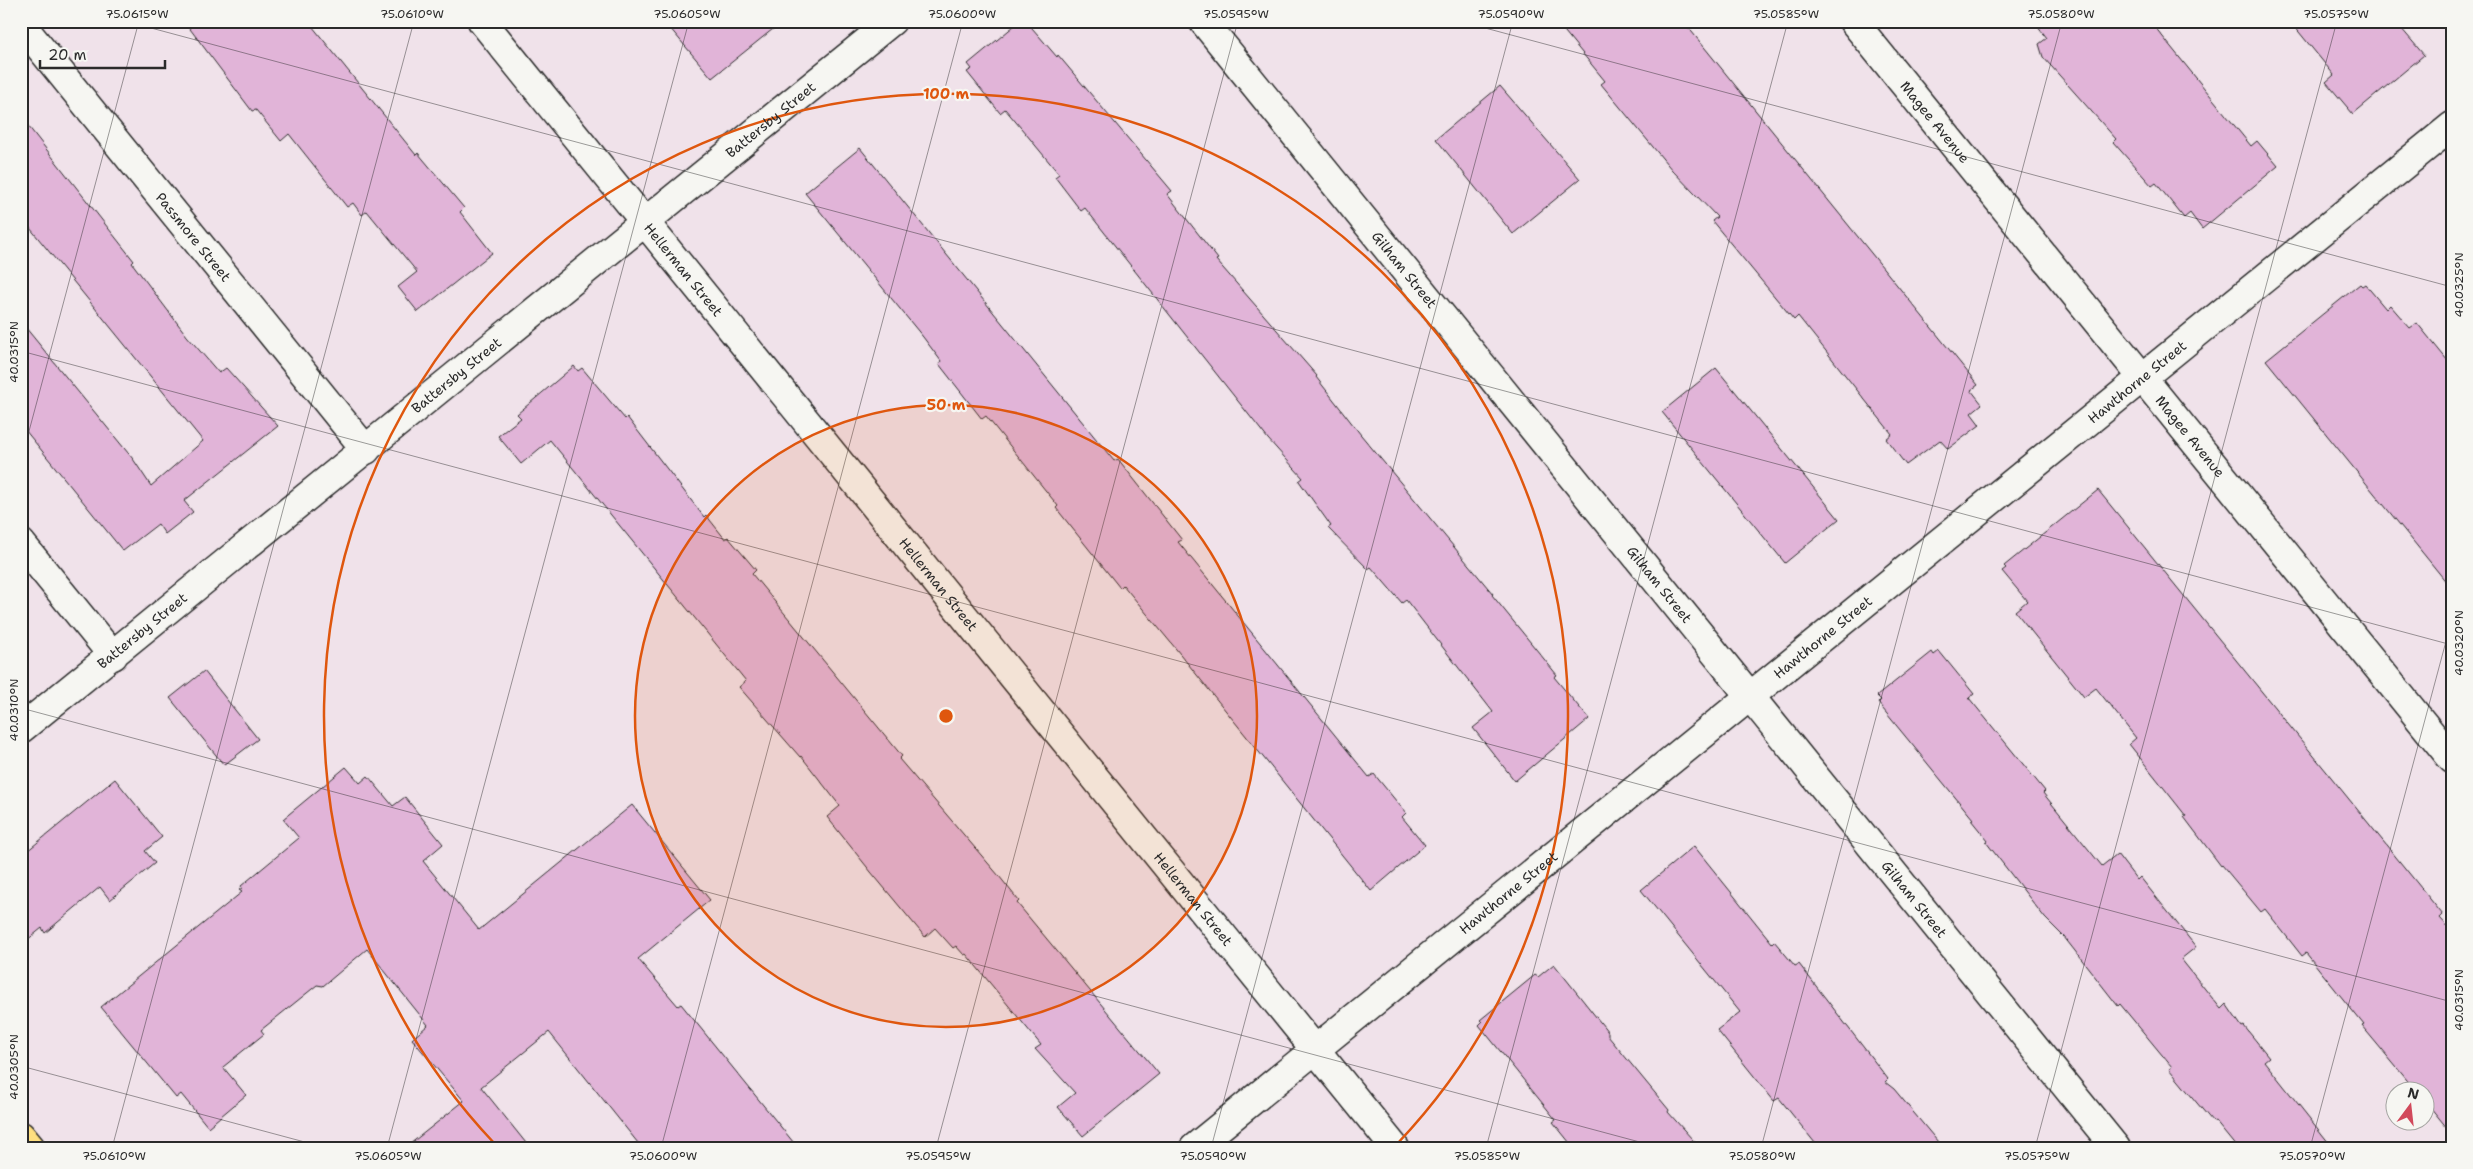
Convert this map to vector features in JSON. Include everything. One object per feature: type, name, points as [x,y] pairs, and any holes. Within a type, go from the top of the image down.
[{"type":"highway","points":[[21,1136],[31,1148]]},
{"type":"street","name":"Hellerman Street","points":[[482,21],[1395,1148]]},
{"type":"street","name":"Battersby Street","points":[[21,729],[892,21]]},
{"type":"street","name":"Gilham Street","points":[[1203,21],[2116,1148]]},
{"type":"street","name":"Magee Avenue","points":[[1853,21],[2452,759]]},
{"type":"street","name":"Passmore Street","points":[[21,24],[366,450]]},
{"type":"street","name":"Hawthorne Street","points":[[1194,1148],[2452,126]]},
{"type":"street","points":[[21,543],[113,656]]},
{"type":"building","points":[[184,21],[308,21],[416,155],[418,153],[464,208],[460,212],[492,253],[418,312],[398,287],[417,272],[367,211],[362,215],[353,203],[347,207],[289,134],[281,141],[256,110],[252,111]]},
{"type":"building","points":[[664,21],[783,21],[712,78]]},
{"type":"building","points":[[1020,21],[1026,21],[1057,57],[1058,55],[1172,191],[1167,194],[1218,259],[1216,260],[1317,376],[1361,435],[1493,594],[1557,675],[1554,677],[1589,719],[1515,781],[1473,728],[1493,712],[1406,600],[1402,603],[1371,567],[1368,569],[1328,528],[1331,526],[1299,481],[1303,478],[1268,439],[1085,208],[1081,211],[1055,177],[1059,174],[1026,134],[1005,109],[1000,113],[967,72],[972,69],[968,64]]},
{"type":"building","points":[[1556,21],[1683,21],[1978,385],[1971,390],[1982,404],[1971,413],[1980,425],[1948,449],[1940,440],[1906,465],[1886,439],[1892,434],[1798,316],[1794,320],[1712,221],[1717,217],[1672,170],[1601,84],[1605,81]]},
{"type":"building","points":[[2034,21],[2150,21],[2251,146],[2257,141],[2278,166],[2202,229],[2190,213],[2184,218],[2156,183],[2152,186],[2113,142],[2116,139],[2043,57],[2039,44],[2047,38]]},
{"type":"building","points":[[2290,21],[2395,21],[2424,55],[2353,114],[2326,82],[2334,75]]},
{"type":"building","points":[[1500,86],[1580,179],[1513,234],[1436,139]]},
{"type":"building","points":[[21,117],[134,261],[132,263],[187,336],[219,373],[226,368],[278,426],[184,501],[193,512],[165,534],[158,524],[123,551],[21,425],[21,322],[133,459],[151,486],[203,441],[21,217]]},
{"type":"building","points":[[860,148],[1114,461],[1118,459],[1182,540],[1178,542],[1369,777],[1374,774],[1406,813],[1402,817],[1425,845],[1371,891],[1123,585],[1120,588],[986,416],[982,419],[939,364],[941,361],[923,337],[805,193]]},
{"type":"building","points":[[2360,284],[2362,286],[2365,284],[2386,309],[2390,305],[2410,328],[2417,323],[2452,366],[2452,589],[2266,360]]},
{"type":"building","points":[[574,366],[578,371],[582,368],[625,419],[627,417],[704,517],[706,515],[725,539],[728,537],[756,570],[752,574],[902,756],[899,759],[999,876],[1019,901],[1017,903],[1159,1074],[1083,1136],[1058,1107],[1075,1093],[1035,1049],[1041,1045],[966,954],[964,955],[956,946],[953,948],[935,928],[925,937],[871,872],[827,817],[840,806],[801,756],[739,687],[746,681],[550,440],[521,464],[498,436],[521,418],[517,414]]},
{"type":"building","points":[[1716,368],[1839,519],[1785,563],[1662,412]]},
{"type":"building","points":[[2098,490],[2443,915],[2440,918],[2452,931],[2452,1134],[2436,1114],[2436,1082],[2409,1082],[2362,1026],[2364,1025],[2306,953],[2302,956],[2265,909],[2261,912],[2221,866],[2184,817],[2186,816],[2129,744],[2136,738],[2096,688],[2084,697],[2015,611],[2027,601],[2002,571],[2006,568],[2004,566]]},
{"type":"building","points":[[1939,651],[1974,694],[1969,698],[2045,791],[2043,793],[2102,866],[2117,854],[2137,880],[2140,877],[2196,947],[2181,959],[2221,1009],[2226,1004],[2242,1027],[2244,1026],[2269,1057],[2264,1061],[2333,1148],[2237,1148],[2169,1069],[2172,1067],[2120,1004],[2118,1006],[2064,937],[2045,918],[1986,842],[1988,841],[1971,820],[1973,819],[1878,703],[1881,700],[1877,696],[1932,652],[1934,655]]},
{"type":"building","points":[[204,671],[258,739],[224,765],[170,698]]},
{"type":"building","points":[[346,767],[360,783],[368,776],[393,806],[405,797],[443,844],[423,861],[479,930],[632,805],[710,900],[638,959],[678,1006],[681,1004],[798,1148],[642,1148],[549,1032],[481,1087],[530,1148],[405,1148],[464,1101],[412,1039],[428,1025],[367,949],[323,986],[317,985],[261,1030],[264,1034],[223,1067],[246,1095],[208,1127],[181,1094],[176,1098],[101,1007],[242,892],[239,890],[242,888],[241,886],[299,838],[283,819]]},
{"type":"building","points":[[115,779],[162,837],[145,851],[155,863],[110,900],[100,887],[45,933],[42,928],[21,945],[21,856]]},
{"type":"building","points":[[1694,846],[1772,943],[1774,941],[1795,966],[1799,964],[1888,1079],[1885,1082],[1894,1089],[1943,1148],[1819,1148],[1779,1098],[1774,1101],[1717,1030],[1740,1012],[1641,890]]},
{"type":"building","points":[[1554,964],[1608,1032],[1608,1036],[1669,1110],[1668,1112],[1700,1148],[1574,1148],[1553,1122],[1556,1120],[1479,1025],[1482,1022],[1480,1020],[1535,975],[1538,977]]}]
